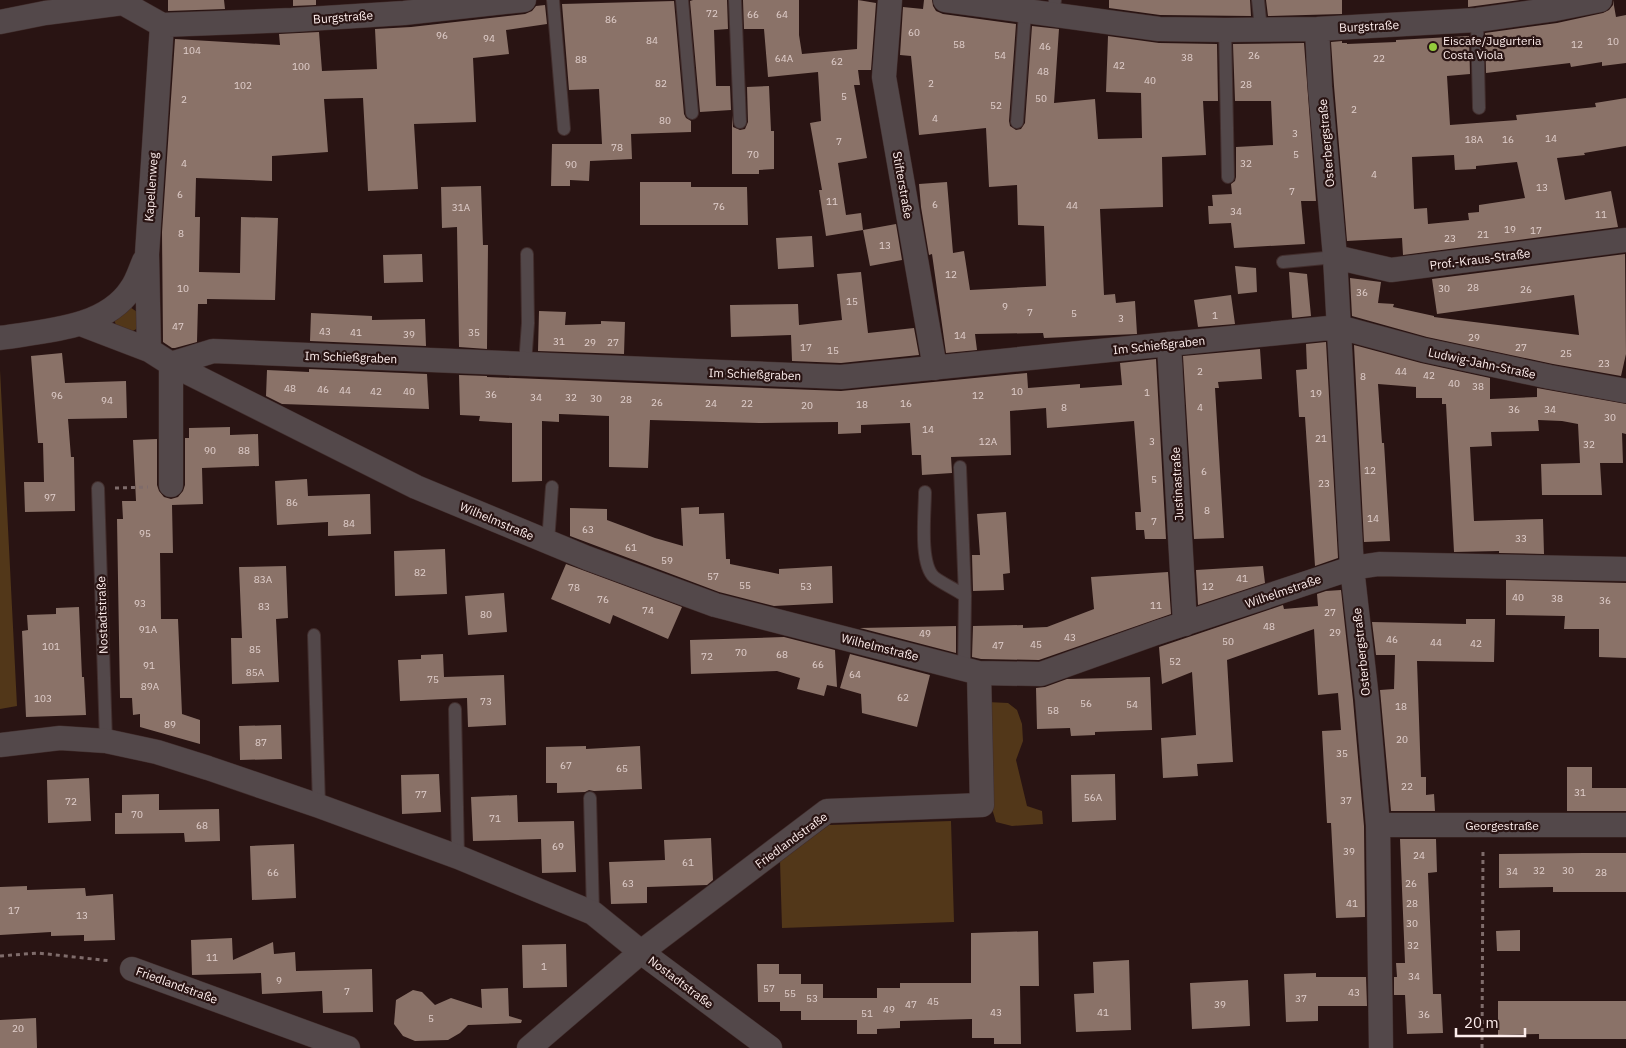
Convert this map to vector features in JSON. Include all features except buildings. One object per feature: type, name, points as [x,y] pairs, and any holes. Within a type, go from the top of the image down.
[{"type":"street","name":"Burgstraße","points":[[162,25],[404,13],[524,0]]},
{"type":"street","name":"Stifterstraße","points":[[890,0],[884,77],[935,368]]},
{"type":"street","name":"Burgstraße","points":[[946,0],[1026,12],[1054,8],[1159,29],[1225,30],[1317,29],[1477,20],[1555,9],[1589,1]]},
{"type":"street","points":[[0,22],[45,13],[123,3],[135,6],[162,25]]},
{"type":"street","name":"Kapellenweg","points":[[149,350],[147,254],[162,25]]},
{"type":"street","name":"Osterbergstraße","points":[[1317,29],[1320,87],[1335,257],[1352,568],[1367,699],[1378,825],[1381,1048]]},
{"type":"street","name":"Prof.-Kraus-Straße","points":[[1335,257],[1391,270],[1626,240]]},
{"type":"street","points":[[0,338],[81,324],[111,310],[131,289],[147,254]]},
{"type":"street","name":"Wilhelmstraße","points":[[81,324],[149,350],[171,364],[416,487],[588,558],[715,605],[972,671],[1042,674],[1352,568],[1379,564],[1626,569]]},
{"type":"street","name":"Im Schießgraben","points":[[171,364],[213,351],[841,377],[1339,327]]},
{"type":"street","name":"Ludwig-Jahn-Straße","points":[[1339,327],[1424,350],[1626,391]]},
{"type":"street","name":"Justinastraße","points":[[1168,344],[1185,624]]},
{"type":"street","points":[[171,364],[172,485]]},
{"type":"street","name":"Friedlandstraße","points":[[531,1048],[641,952],[827,811],[982,805],[972,671]]},
{"type":"street","name":"Nostadtstraße","points":[[0,744],[60,738],[106,741],[157,752],[319,806],[458,857],[593,913],[641,952],[770,1048]]},
{"type":"street","name":"Georgestraße","points":[[1378,825],[1626,825]]},
{"type":"street","name":"Friedlandstraße","points":[[132,970],[348,1048]]},
{"type":"lane","points":[[553,0],[564,129]]},
{"type":"lane","points":[[682,0],[692,113]]},
{"type":"lane","points":[[735,0],[740,122]]},
{"type":"lane","points":[[1258,0],[1260,29]]},
{"type":"lane","points":[[1017,122],[1026,12]]},
{"type":"lane","points":[[1477,20],[1479,108]]},
{"type":"lane","points":[[1225,30],[1228,177]]},
{"type":"lane","points":[[525,364],[528,323],[527,254]]},
{"type":"lane","points":[[1283,262],[1335,257]]},
{"type":"lane","points":[[960,467],[965,596],[972,671]]},
{"type":"lane","name":"Nostadtstraße","points":[[98,488],[106,741]]},
{"type":"lane","points":[[548,542],[552,488]]},
{"type":"lane","points":[[925,492],[925,557],[928,568],[934,576],[965,596]]},
{"type":"lane","points":[[314,635],[319,806]]},
{"type":"lane","points":[[455,709],[458,857]]},
{"type":"lane","points":[[590,798],[593,913]]},
{"type":"path","points":[[98,488],[172,485]]},
{"type":"path","points":[[1482,1048],[1483,825]]},
{"type":"path","name":"Friedlandstraße","points":[[0,956],[38,953],[117,962],[132,970]]},
{"type":"shaded area","points":[[130,307],[137,312],[138,328],[131,332],[116,326],[114,318]]},
{"type":"shaded area","points":[[0,370],[17,706],[0,709]]},
{"type":"shaded area","points":[[987,702],[1008,703],[1017,710],[1022,724],[1023,741],[1016,760],[1027,806],[1042,811],[1043,824],[1012,826],[996,822],[993,812]]},
{"type":"shaded area","points":[[951,821],[954,922],[782,928],[780,861],[829,825]]},
{"type":"place","name":"Eiscafe/Jugurteria Costa Viola","points":[[1433,47]]}]
